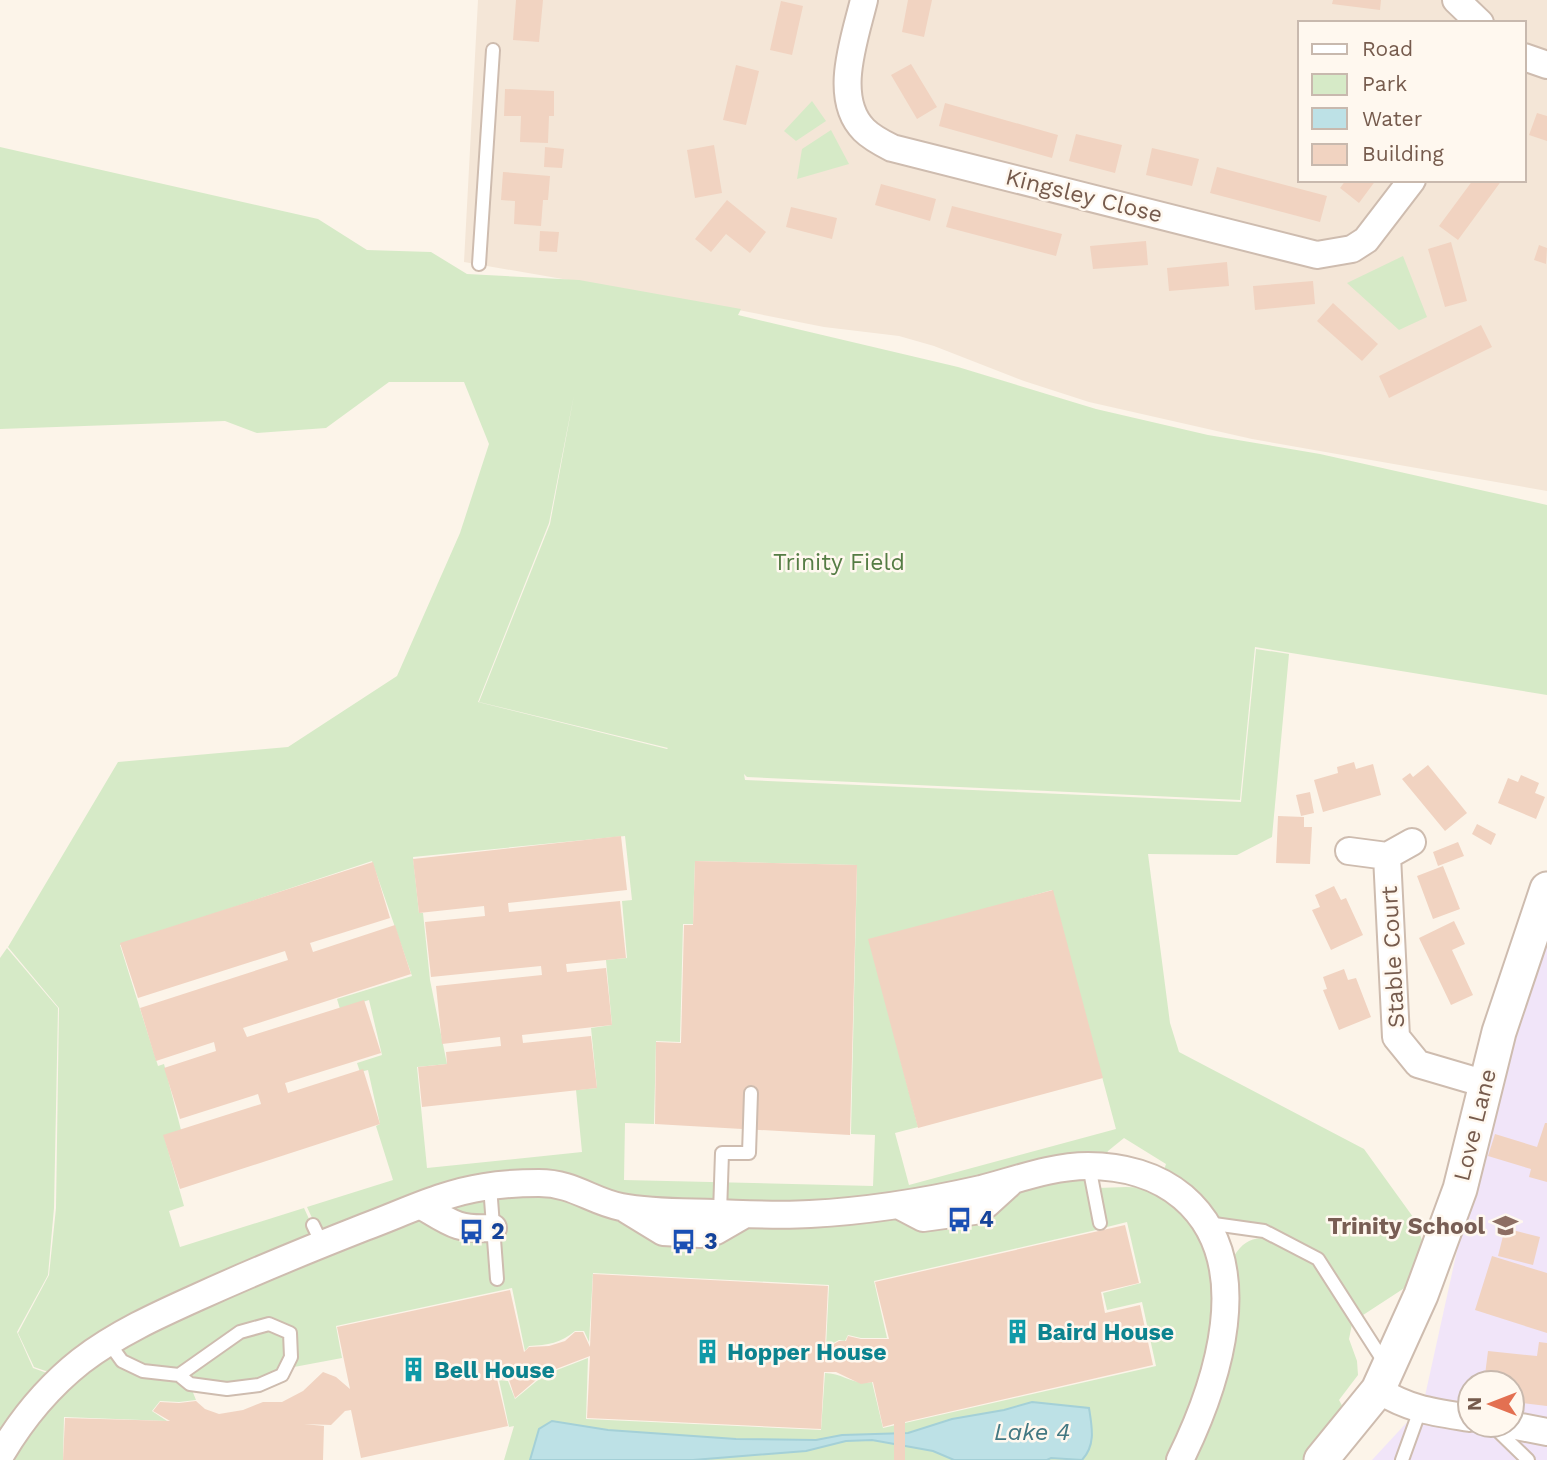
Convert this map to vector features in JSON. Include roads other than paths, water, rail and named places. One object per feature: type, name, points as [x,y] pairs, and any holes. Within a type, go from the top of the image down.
[{"type":"street","name":"Kingsley Close","points":[[864,0],[845,82],[854,114],[862,129],[892,148],[1317,255],[1352,249],[1366,240],[1410,182]]},
{"type":"street","points":[[1457,0],[1478,21]]},
{"type":"street","points":[[1526,58],[1547,65]]},
{"type":"street","name":"Stable Court","points":[[1349,851],[1387,856],[1412,842]]},
{"type":"street","name":"Stable Court","points":[[1387,856],[1396,1037],[1418,1063],[1486,1084]]},
{"type":"street","name":"Love Lane","points":[[1321,1460],[1383,1379],[1421,1295],[1460,1189],[1499,1032],[1547,889]]},
{"type":"street","points":[[0,1456],[24,1419],[61,1377],[109,1343],[166,1312],[261,1268],[318,1234],[422,1206],[497,1180],[562,1185],[622,1207],[665,1212],[819,1214],[900,1206],[1012,1180],[1048,1163],[1119,1168],[1159,1180],[1193,1206],[1207,1223],[1225,1276],[1224,1318],[1213,1379],[1180,1460]]},
{"type":"street","points":[[422,1206],[455,1226],[468,1230],[493,1228]]},
{"type":"street","points":[[1383,1379],[1400,1404],[1456,1416]]},
{"type":"street","points":[[1526,1428],[1547,1432]]},
{"type":"lane","points":[[479,264],[493,50]]},
{"type":"lane","points":[[732,1214],[722,1153],[749,1153],[751,1093]]},
{"type":"lane","points":[[1089,1166],[1100,1223]]},
{"type":"lane","points":[[497,1180],[493,1228],[497,1279]]},
{"type":"lane","points":[[1207,1223],[1264,1231],[1318,1259],[1383,1379]]},
{"type":"lane","points":[[109,1343],[122,1362],[143,1371],[179,1375],[190,1384],[227,1389],[259,1385],[282,1375],[291,1357],[290,1333],[269,1324],[240,1332],[179,1375]]},
{"type":"lane","points":[[1402,1460],[1420,1410]]},
{"type":"lane","points":[[1506,1439],[1528,1460]]},
{"type":"water","name":"Lake 4","points":[[1032,1402],[1089,1408],[1091,1442],[1082,1460],[954,1460],[933,1451],[872,1440],[846,1441],[806,1451],[693,1460],[530,1460],[539,1429],[552,1421],[608,1430],[736,1439],[816,1440],[842,1435],[908,1433],[952,1419]]},
{"type":"place","name":"4","points":[[959,1219]]},
{"type":"place","name":"Trinity School","points":[[1505,1226]]},
{"type":"place","name":"2","points":[[471,1231]]},
{"type":"place","name":"3","points":[[684,1241]]},
{"type":"place","name":"Baird House","points":[[1017,1332]]},
{"type":"place","name":"Hopper House","points":[[707,1352]]},
{"type":"place","name":"Bell House","points":[[414,1370]]},
{"type":"park label","name":"Trinity Field","points":[[839,562]]}]
